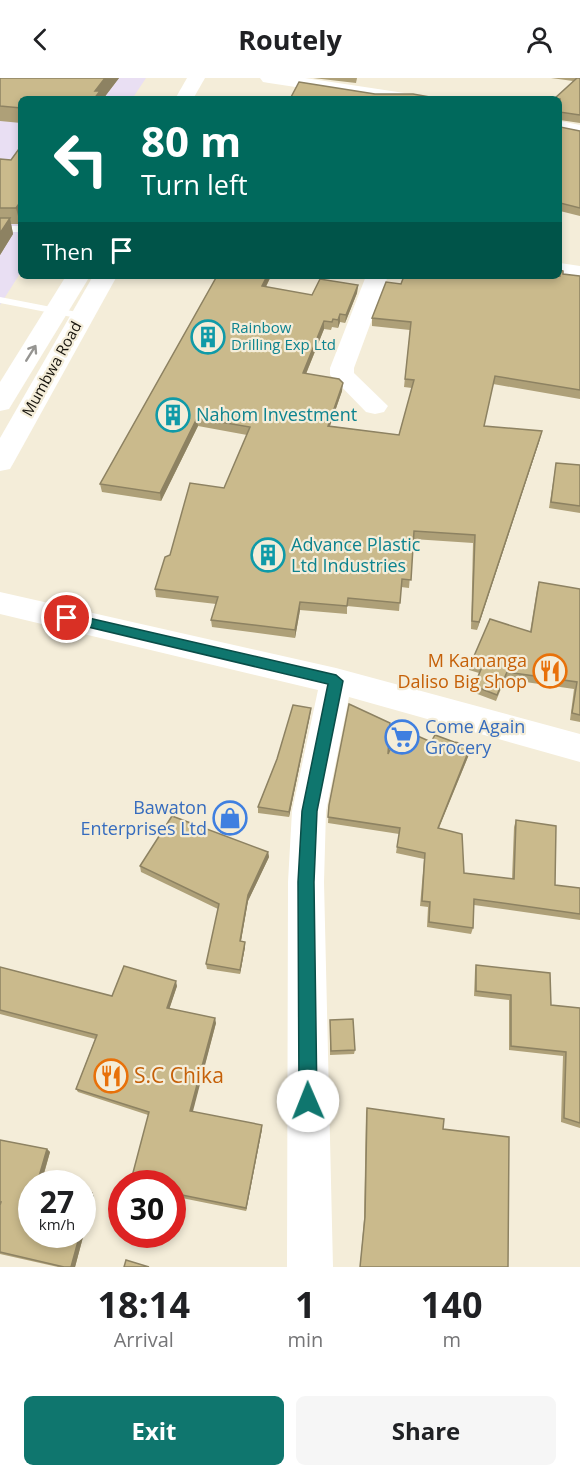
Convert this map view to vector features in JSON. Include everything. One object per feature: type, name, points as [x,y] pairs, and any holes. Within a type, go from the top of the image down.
[{"type":"main road","points":[[186,96],[196,78]]},
{"type":"main road","points":[[207,96],[216,78]]},
{"type":"main road","name":"Mumbwa Road","points":[[0,403],[76,279]]},
{"type":"main road","name":"Mumbwa Road","points":[[0,462],[103,279]]},
{"type":"street","points":[[268,78],[391,96]]},
{"type":"street","points":[[562,127],[580,131]]},
{"type":"street","points":[[562,270],[580,273]]},
{"type":"street","points":[[375,406],[342,375],[342,368],[376,279]]},
{"type":"street","points":[[0,603],[336,681],[580,748]]},
{"type":"street","points":[[310,1267],[306,882],[309,811],[336,681]]},
{"type":"lane","points":[[0,229],[18,229]]},
{"type":"lane","points":[[0,300],[56,313],[82,316]]},
{"type":"shaded area","points":[[0,78],[146,78],[134,96],[18,96],[18,277],[0,305]]},
{"type":"building","points":[[0,78],[105,78],[95,91],[100,91],[96,96],[18,96],[18,108],[0,106]]},
{"type":"building","points":[[577,78],[580,78],[580,115],[562,112],[562,96],[557,96]]},
{"type":"building","points":[[299,82],[375,94],[424,96],[292,96]]},
{"type":"building","points":[[562,127],[580,131],[580,208],[562,204]]},
{"type":"building","points":[[18,150],[18,205],[16,208],[0,208],[0,159],[11,160]]},
{"type":"building","points":[[0,218],[10,218],[0,233]]},
{"type":"building","points":[[562,271],[563,274],[580,276],[580,390],[495,376],[484,426],[542,431],[479,622],[472,621],[475,535],[414,531],[411,580],[402,579],[400,603],[348,598],[347,606],[300,602],[295,630],[211,620],[218,597],[155,589],[165,557],[170,555],[190,483],[224,488],[250,427],[197,418],[160,493],[100,484],[215,279],[266,279],[262,286],[312,295],[320,279],[358,285],[346,315],[340,314],[338,320],[333,319],[332,322],[324,321],[303,373],[339,379],[343,383],[328,426],[399,435],[414,380],[405,379],[411,322],[372,318],[386,282],[401,284],[403,279],[562,279]]},
{"type":"building","points":[[556,463],[580,465],[580,506],[551,502]]},
{"type":"building","points":[[539,582],[580,589],[580,715],[572,713],[577,682],[507,672],[497,695],[474,686],[482,667],[471,663],[490,619],[531,632]]},
{"type":"building","points":[[349,704],[390,723],[388,754],[400,728],[431,742],[435,735],[471,745],[438,828],[462,834],[464,873],[514,879],[516,820],[556,826],[555,885],[580,888],[580,914],[474,899],[473,928],[429,922],[430,902],[422,901],[425,853],[397,847],[400,828],[328,817]]},
{"type":"building","points":[[293,705],[311,708],[289,812],[258,807],[277,759]]},
{"type":"building","points":[[172,816],[268,852],[248,895],[240,941],[245,942],[240,970],[206,964],[219,904],[140,866]]},
{"type":"building","points":[[476,965],[550,973],[551,1005],[580,1008],[580,1123],[564,1118],[566,1052],[511,1046],[511,995],[476,991]]},
{"type":"building","points":[[124,966],[176,981],[167,1008],[215,1018],[190,1111],[262,1125],[246,1208],[186,1196],[186,1170],[134,1170],[149,1112],[76,1089],[97,1035],[0,1010],[0,967],[112,996]]},
{"type":"building","points":[[353,1019],[355,1050],[331,1051],[330,1020]]},
{"type":"building","points":[[367,1108],[444,1119],[443,1129],[509,1137],[508,1267],[360,1267],[365,1217]]},
{"type":"building","points":[[0,1140],[47,1149],[41,1170],[18,1170],[18,1248],[76,1248],[71,1267],[0,1252]]},
{"type":"building","points":[[126,1260],[149,1267],[124,1267]]},
{"type":"place","name":"Rainbow Drilling Exp Ltd","points":[[208,337]]},
{"type":"place","name":"Nahom Investment","points":[[173,415]]},
{"type":"place","name":"Advance Plastic Ltd Industries","points":[[268,555]]},
{"type":"place","name":"M Kamanga Daliso Big Shop","points":[[550,671]]},
{"type":"place","name":"Come Again Grocery","points":[[402,737]]},
{"type":"place","name":"Bawaton Enterprises Ltd","points":[[230,818]]},
{"type":"place","name":"S.C Chika","points":[[111,1076]]},
{"type":"route","points":[[67,618],[336,681],[309,811],[306,882],[308,1101]]}]
